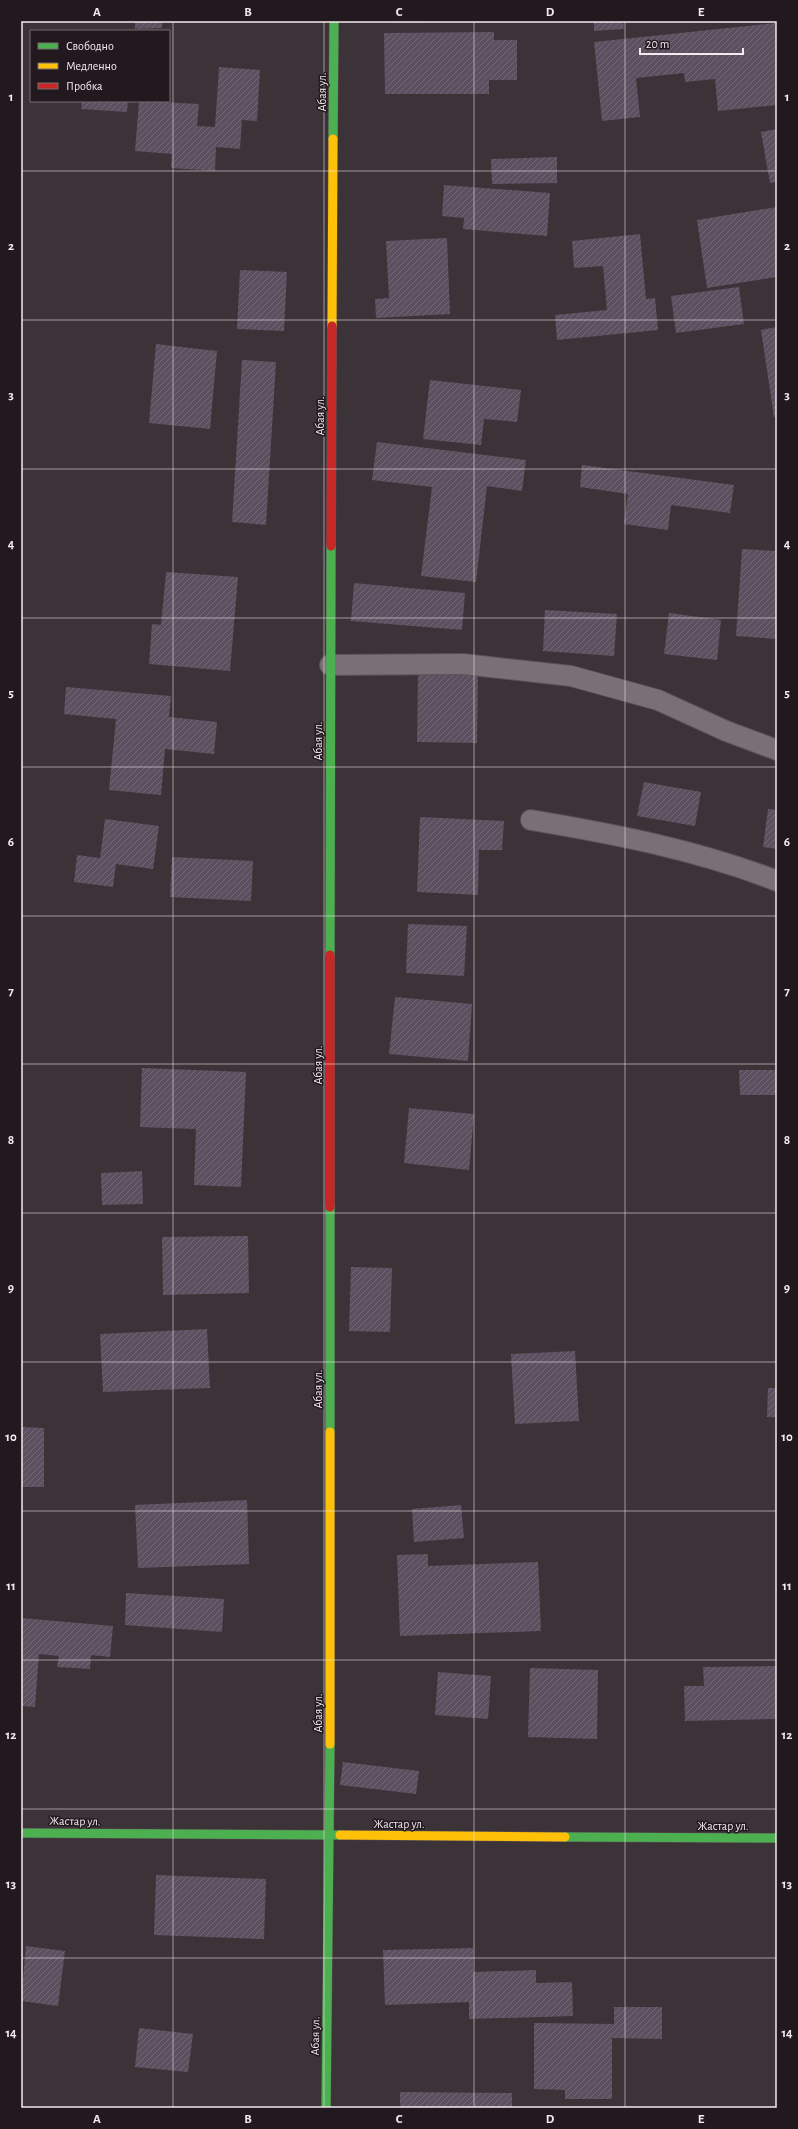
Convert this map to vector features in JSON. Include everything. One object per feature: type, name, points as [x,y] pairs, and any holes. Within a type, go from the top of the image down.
[{"type":"street","name":"Абая ул.","points":[[326,2108],[330,1835],[330,665],[334,21]]},
{"type":"street","name":"Жастар ул.","points":[[21,1833],[777,1838]]},
{"type":"lane","points":[[330,665],[463,664],[571,676],[658,700],[726,730],[777,750]]},
{"type":"lane","points":[[531,820],[623,836],[735,865],[777,881]]},
{"type":"building","points":[[135,21],[162,21],[162,28],[135,29]]},
{"type":"building","points":[[378,21],[422,21],[421,23]]},
{"type":"building","points":[[594,21],[623,21],[624,29],[594,31]]},
{"type":"building","points":[[777,23],[777,105],[718,111],[715,79],[685,82],[684,73],[636,78],[640,117],[602,121],[594,42]]},
{"type":"building","points":[[494,32],[494,40],[517,40],[517,80],[489,80],[489,94],[385,94],[384,33]]},
{"type":"building","points":[[219,67],[260,70],[257,121],[242,120],[240,149],[216,147],[215,171],[171,168],[172,154],[135,151],[139,102],[199,104],[197,126],[215,127]]},
{"type":"building","points":[[82,102],[128,102],[127,112],[81,109]]},
{"type":"building","points":[[777,129],[777,182],[770,183],[761,132]]},
{"type":"building","points":[[557,157],[557,183],[492,184],[491,159]]},
{"type":"building","points":[[444,185],[550,193],[547,236],[463,229],[464,218],[442,216]]},
{"type":"building","points":[[777,207],[777,277],[707,288],[697,220]]},
{"type":"building","points":[[640,234],[646,299],[655,298],[658,330],[557,340],[555,315],[607,310],[603,266],[574,268],[572,241]]},
{"type":"building","points":[[447,238],[450,314],[376,318],[375,299],[389,298],[386,241]]},
{"type":"building","points":[[240,270],[287,272],[284,331],[237,329]]},
{"type":"building","points":[[739,287],[744,324],[676,333],[671,296]]},
{"type":"building","points":[[777,327],[777,417],[774,417],[761,330]]},
{"type":"building","points":[[156,344],[217,351],[210,429],[149,423]]},
{"type":"building","points":[[242,360],[276,362],[266,525],[232,522]]},
{"type":"building","points":[[430,380],[521,390],[517,422],[484,419],[481,445],[423,439]]},
{"type":"building","points":[[377,442],[526,460],[522,491],[487,486],[476,582],[421,576],[432,487],[372,480]]},
{"type":"building","points":[[582,465],[734,485],[730,513],[671,505],[668,530],[624,524],[628,494],[580,487]]},
{"type":"building","points":[[742,549],[777,551],[777,639],[736,636]]},
{"type":"building","points":[[166,572],[238,577],[230,671],[149,664],[152,624],[161,625]]},
{"type":"building","points":[[354,583],[465,593],[462,630],[351,621]]},
{"type":"building","points":[[545,610],[617,614],[614,656],[543,651]]},
{"type":"building","points":[[669,613],[721,620],[717,660],[664,654]]},
{"type":"building","points":[[418,669],[478,671],[477,743],[417,742]]},
{"type":"building","points":[[66,687],[171,696],[169,717],[217,722],[214,754],[165,749],[161,795],[109,790],[116,719],[64,714]]},
{"type":"building","points":[[644,782],[701,792],[695,826],[637,816]]},
{"type":"building","points":[[768,809],[777,810],[777,849],[763,847]]},
{"type":"building","points":[[420,817],[504,821],[502,850],[479,850],[478,895],[417,892]]},
{"type":"building","points":[[105,819],[159,826],[153,869],[116,864],[113,887],[74,882],[77,855],[100,858]]},
{"type":"building","points":[[172,857],[253,861],[251,901],[170,897]]},
{"type":"building","points":[[408,924],[467,926],[464,976],[406,973]]},
{"type":"building","points":[[395,997],[472,1004],[468,1061],[389,1054]]},
{"type":"building","points":[[142,1068],[246,1072],[241,1187],[194,1185],[196,1129],[140,1127]]},
{"type":"building","points":[[739,1070],[777,1070],[777,1095],[740,1095]]},
{"type":"building","points":[[409,1108],[474,1114],[469,1170],[404,1163]]},
{"type":"building","points":[[142,1171],[143,1204],[102,1205],[101,1173]]},
{"type":"building","points":[[248,1236],[249,1293],[163,1295],[162,1237]]},
{"type":"building","points":[[351,1267],[392,1268],[390,1332],[349,1331]]},
{"type":"building","points":[[207,1329],[210,1388],[103,1392],[100,1334]]},
{"type":"building","points":[[575,1351],[579,1421],[515,1424],[511,1354]]},
{"type":"building","points":[[768,1388],[777,1388],[777,1417],[767,1417]]},
{"type":"building","points":[[21,1427],[44,1428],[44,1487],[21,1487]]},
{"type":"building","points":[[247,1500],[249,1564],[138,1568],[135,1505]]},
{"type":"building","points":[[461,1505],[464,1538],[414,1542],[412,1509]]},
{"type":"building","points":[[428,1554],[428,1566],[538,1562],[541,1631],[400,1636],[397,1555]]},
{"type":"building","points":[[126,1593],[224,1599],[222,1632],[125,1625]]},
{"type":"building","points":[[21,1618],[113,1626],[110,1657],[91,1655],[90,1669],[57,1667],[59,1656],[39,1654],[35,1707],[21,1706]]},
{"type":"building","points":[[777,1666],[777,1719],[685,1721],[684,1686],[704,1686],[703,1667]]},
{"type":"building","points":[[530,1668],[598,1670],[597,1739],[528,1737]]},
{"type":"building","points":[[438,1672],[491,1676],[488,1719],[435,1715]]},
{"type":"building","points":[[343,1762],[419,1771],[416,1794],[340,1785]]},
{"type":"building","points":[[156,1875],[266,1879],[264,1939],[154,1935]]},
{"type":"building","points":[[26,1946],[65,1951],[58,2006],[21,2001]]},
{"type":"building","points":[[473,1948],[473,1972],[536,1970],[536,1983],[572,1982],[573,2016],[469,2019],[469,2002],[385,2005],[383,1950]]},
{"type":"building","points":[[614,2007],[662,2007],[662,2039],[612,2038],[612,2099],[565,2099],[565,2090],[534,2089],[534,2023],[614,2024]]},
{"type":"building","points":[[139,2028],[193,2034],[188,2072],[135,2067]]},
{"type":"building","points":[[400,2092],[512,2093],[512,2108],[400,2108]]},
{"type":"traffic: fast","points":[[333,139],[334,21]]},
{"type":"traffic: fast","points":[[330,955],[331,546]]},
{"type":"traffic: fast","points":[[330,1207],[330,1432]]},
{"type":"traffic: fast","points":[[326,2108],[330,1744]]},
{"type":"traffic: fast","points":[[21,1833],[340,1835]]},
{"type":"traffic: fast","points":[[565,1837],[777,1838]]},
{"type":"traffic: slow","points":[[332,326],[333,139]]},
{"type":"traffic: slow","points":[[330,1432],[330,1744]]},
{"type":"traffic: slow","points":[[340,1835],[565,1837]]},
{"type":"traffic: jam","points":[[331,546],[332,326]]},
{"type":"traffic: jam","points":[[330,955],[330,1207]]}]
